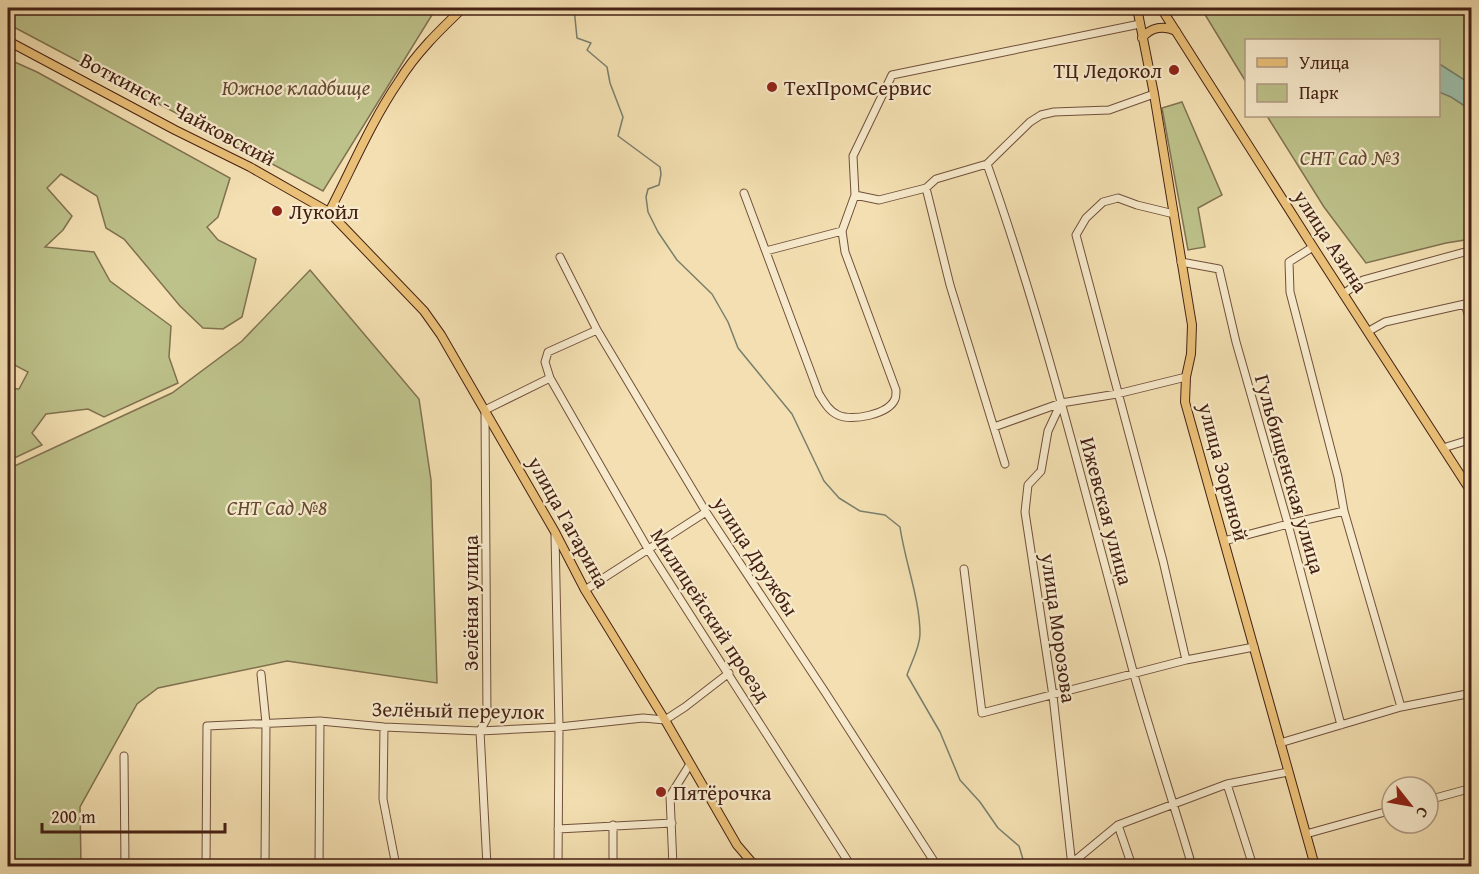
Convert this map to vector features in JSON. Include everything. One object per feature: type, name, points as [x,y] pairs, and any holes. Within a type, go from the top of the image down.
[{"type":"main road","points":[[329,212],[399,80],[420,52],[463,8]]},
{"type":"main road","name":"улица Зориной","points":[[1137,8],[1154,94],[1192,325],[1185,402],[1315,867]]},
{"type":"main road","name":"улица Азина","points":[[1161,8],[1312,247],[1369,331],[1472,493]]},
{"type":"main road","points":[[1142,38],[1149,31],[1165,27],[1176,31]]},
{"type":"main road","name":"Воткинск - Чайковский","points":[[8,41],[175,130],[250,166],[329,212]]},
{"type":"main road","name":"улица Гагарина","points":[[329,212],[424,311],[441,334],[555,532],[585,590],[665,720],[736,845],[755,867]]},
{"type":"street","points":[[744,193],[819,394],[827,407],[837,415],[850,419],[862,418],[890,406],[896,399],[896,390],[845,252],[842,231],[855,195],[853,156],[892,75],[1140,24]]},
{"type":"street","points":[[855,195],[879,200],[926,188],[936,178],[987,164],[1030,122],[1041,115],[1054,112],[1109,110],[1154,94]]},
{"type":"street","name":"Ижевская улица","points":[[987,164],[1006,218],[1061,403],[1134,674],[1192,867]]},
{"type":"street","points":[[926,188],[950,285],[1005,464]]},
{"type":"street","points":[[1174,214],[1118,198],[1102,202],[1086,218],[1076,235],[1163,561],[1186,660]]},
{"type":"street","points":[[766,251],[842,231]]},
{"type":"street","points":[[1312,247],[1289,262],[1290,292],[1338,477],[1344,512],[1401,707]]},
{"type":"street","points":[[1343,294],[1363,280],[1472,250]]},
{"type":"street","name":"улица Дружбы","points":[[560,257],[597,330],[706,512],[937,867]]},
{"type":"street","name":"Гульбищенская улица","points":[[1181,262],[1219,269],[1236,342],[1288,524],[1341,724]]},
{"type":"street","points":[[1369,331],[1385,322],[1465,304],[1472,327]]},
{"type":"street","points":[[484,410],[550,378],[544,362],[548,352],[597,330]]},
{"type":"street","points":[[994,427],[1061,403],[1117,394],[1186,377]]},
{"type":"street","name":"Милицейский проезд","points":[[550,378],[648,549],[851,867]]},
{"type":"street","name":"улица Морозова","points":[[1061,403],[1048,431],[1041,471],[1028,486],[1025,512],[1053,696],[1072,865]]},
{"type":"street","name":"Зелёная улица","points":[[484,410],[487,718],[480,731],[488,867]]},
{"type":"street","points":[[1443,448],[1472,439]]},
{"type":"street","points":[[585,590],[706,512]]},
{"type":"street","points":[[1224,541],[1344,512]]},
{"type":"street","points":[[555,532],[559,727],[558,867]]},
{"type":"street","points":[[964,569],[982,713],[1186,660],[1254,647]]},
{"type":"street","points":[[665,720],[685,708],[729,673]]},
{"type":"street","points":[[261,674],[266,723],[265,867]]},
{"type":"street","points":[[1280,743],[1401,707],[1472,693]]},
{"type":"street","name":"Зелёный переулок","points":[[206,867],[207,726],[320,721],[384,727],[480,731],[559,727],[643,718],[665,720]]},
{"type":"street","points":[[319,867],[320,721]]},
{"type":"street","points":[[384,727],[383,799],[396,867]]},
{"type":"street","points":[[123,756],[125,867]]},
{"type":"street","points":[[673,867],[670,796],[690,764]]},
{"type":"street","points":[[1072,865],[1118,825],[1227,784],[1288,772]]},
{"type":"street","points":[[1227,784],[1253,867]]},
{"type":"street","points":[[1440,797],[1472,788]]},
{"type":"street","points":[[1306,834],[1380,813]]},
{"type":"street","points":[[558,829],[672,823]]},
{"type":"street","points":[[613,825],[613,867]]},
{"type":"street","points":[[1118,825],[1132,867]]},
{"type":"green space","name":"Южное кладбище","points":[[8,8],[429,8],[432,15],[323,191],[8,24]]},
{"type":"green space","name":"СНТ Сад №3","points":[[1201,8],[1471,8],[1471,239],[1366,263],[1324,207],[1268,117],[1440,117],[1440,39],[1245,39],[1245,80]]},
{"type":"green space","points":[[8,59],[37,72],[230,178],[218,217],[207,227],[218,240],[256,259],[242,317],[223,329],[203,328],[180,306],[124,239],[106,228],[97,196],[61,174],[47,188],[72,216],[63,230],[45,247],[94,252],[110,281],[171,326],[169,357],[178,383],[104,417],[88,409],[46,414],[32,433],[42,445],[8,461],[8,388],[19,389],[28,372],[11,363],[8,365]]},
{"type":"green space","points":[[1182,102],[1222,195],[1198,208],[1205,247],[1188,250],[1162,108]]},
{"type":"green space","name":"СНТ Сад №8","points":[[310,270],[419,399],[431,480],[437,683],[287,661],[158,688],[137,704],[80,807],[81,866],[8,866],[8,469],[172,393],[242,341]]},
{"type":"shaded area","points":[[1440,64],[1469,83],[1471,82],[1471,110],[1440,92]]},
{"type":"waterway","points":[[574,8],[577,38],[591,43],[587,50],[607,67],[610,83],[623,117],[618,136],[660,167],[659,185],[648,189],[646,197],[648,212],[658,232],[677,260],[712,294],[728,322],[738,348],[792,414],[824,481],[839,498],[860,511],[885,515],[900,527],[918,607],[920,634],[917,650],[907,675],[940,732],[960,780],[980,802],[998,828],[1019,846],[1025,866]]},
{"type":"place","name":"ТЦ Ледокол","points":[[1174,70]]},
{"type":"place","name":"ТехПромСервис","points":[[772,87]]},
{"type":"place","name":"Лукойл","points":[[277,211]]},
{"type":"place","name":"Пятёрочка","points":[[661,792]]}]
